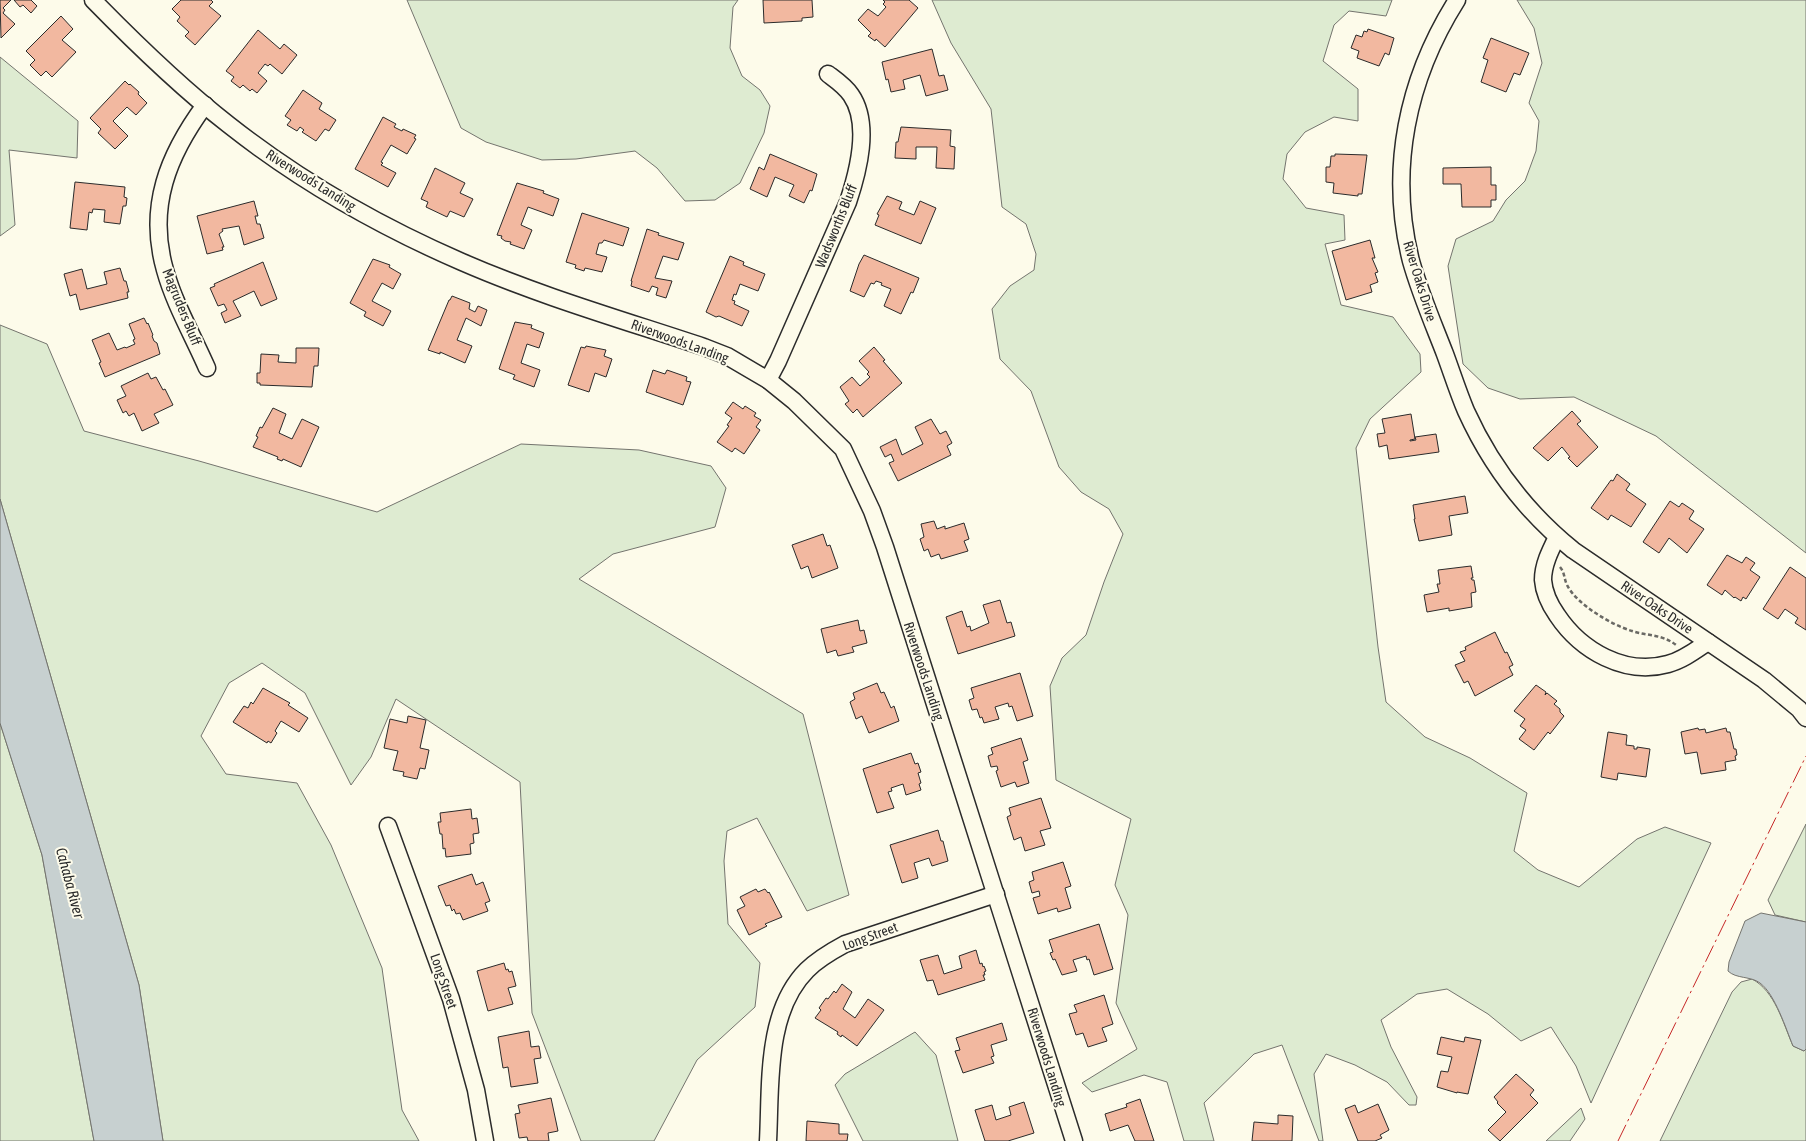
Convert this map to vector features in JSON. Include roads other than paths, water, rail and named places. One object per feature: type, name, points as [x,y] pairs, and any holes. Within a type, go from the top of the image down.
[{"type":"street","name":"Riverwoods Landing","points":[[93,0],[162,68],[205,105],[254,144],[314,184],[372,218],[489,274],[704,346],[727,356],[768,380],[794,401],[843,449],[872,510],[1074,1141]]},
{"type":"street","name":"River Oaks Drive","points":[[1457,0],[1430,47],[1412,100],[1406,124],[1402,154],[1402,186],[1406,236],[1412,262],[1465,409],[1480,440],[1490,458],[1515,493],[1557,537],[1764,680],[1799,709],[1806,718]]},
{"type":"street","name":"Wadsworths Bluff","points":[[768,380],[782,354],[848,202],[855,180],[859,158],[860,127],[857,105],[851,94],[841,83],[828,74]]},
{"type":"street","name":"Magruders Bluff","points":[[205,105],[188,128],[170,162],[163,186],[159,232],[165,270],[207,368]]},
{"type":"street","name":"River Oaks Drive","points":[[1557,537],[1544,567],[1543,580],[1546,593],[1553,609],[1563,624],[1585,647],[1601,656],[1632,666],[1650,667],[1669,664],[1708,642]]},
{"type":"street","name":"Long Street","points":[[388,826],[451,999],[476,1090],[485,1141]]},
{"type":"street","name":"Long Street","points":[[768,1141],[773,1046],[777,1024],[784,1004],[794,985],[807,969],[827,954],[845,944],[996,894]]},
{"type":"water","name":"Cahaba River","points":[[0,499],[139,985],[163,1141],[94,1141],[42,855],[0,723]]},
{"type":"water","points":[[1761,913],[1806,922],[1806,1049],[1804,1051],[1793,1046],[1780,1012],[1765,988],[1752,979],[1731,974],[1728,971],[1729,962],[1745,921]]}]
